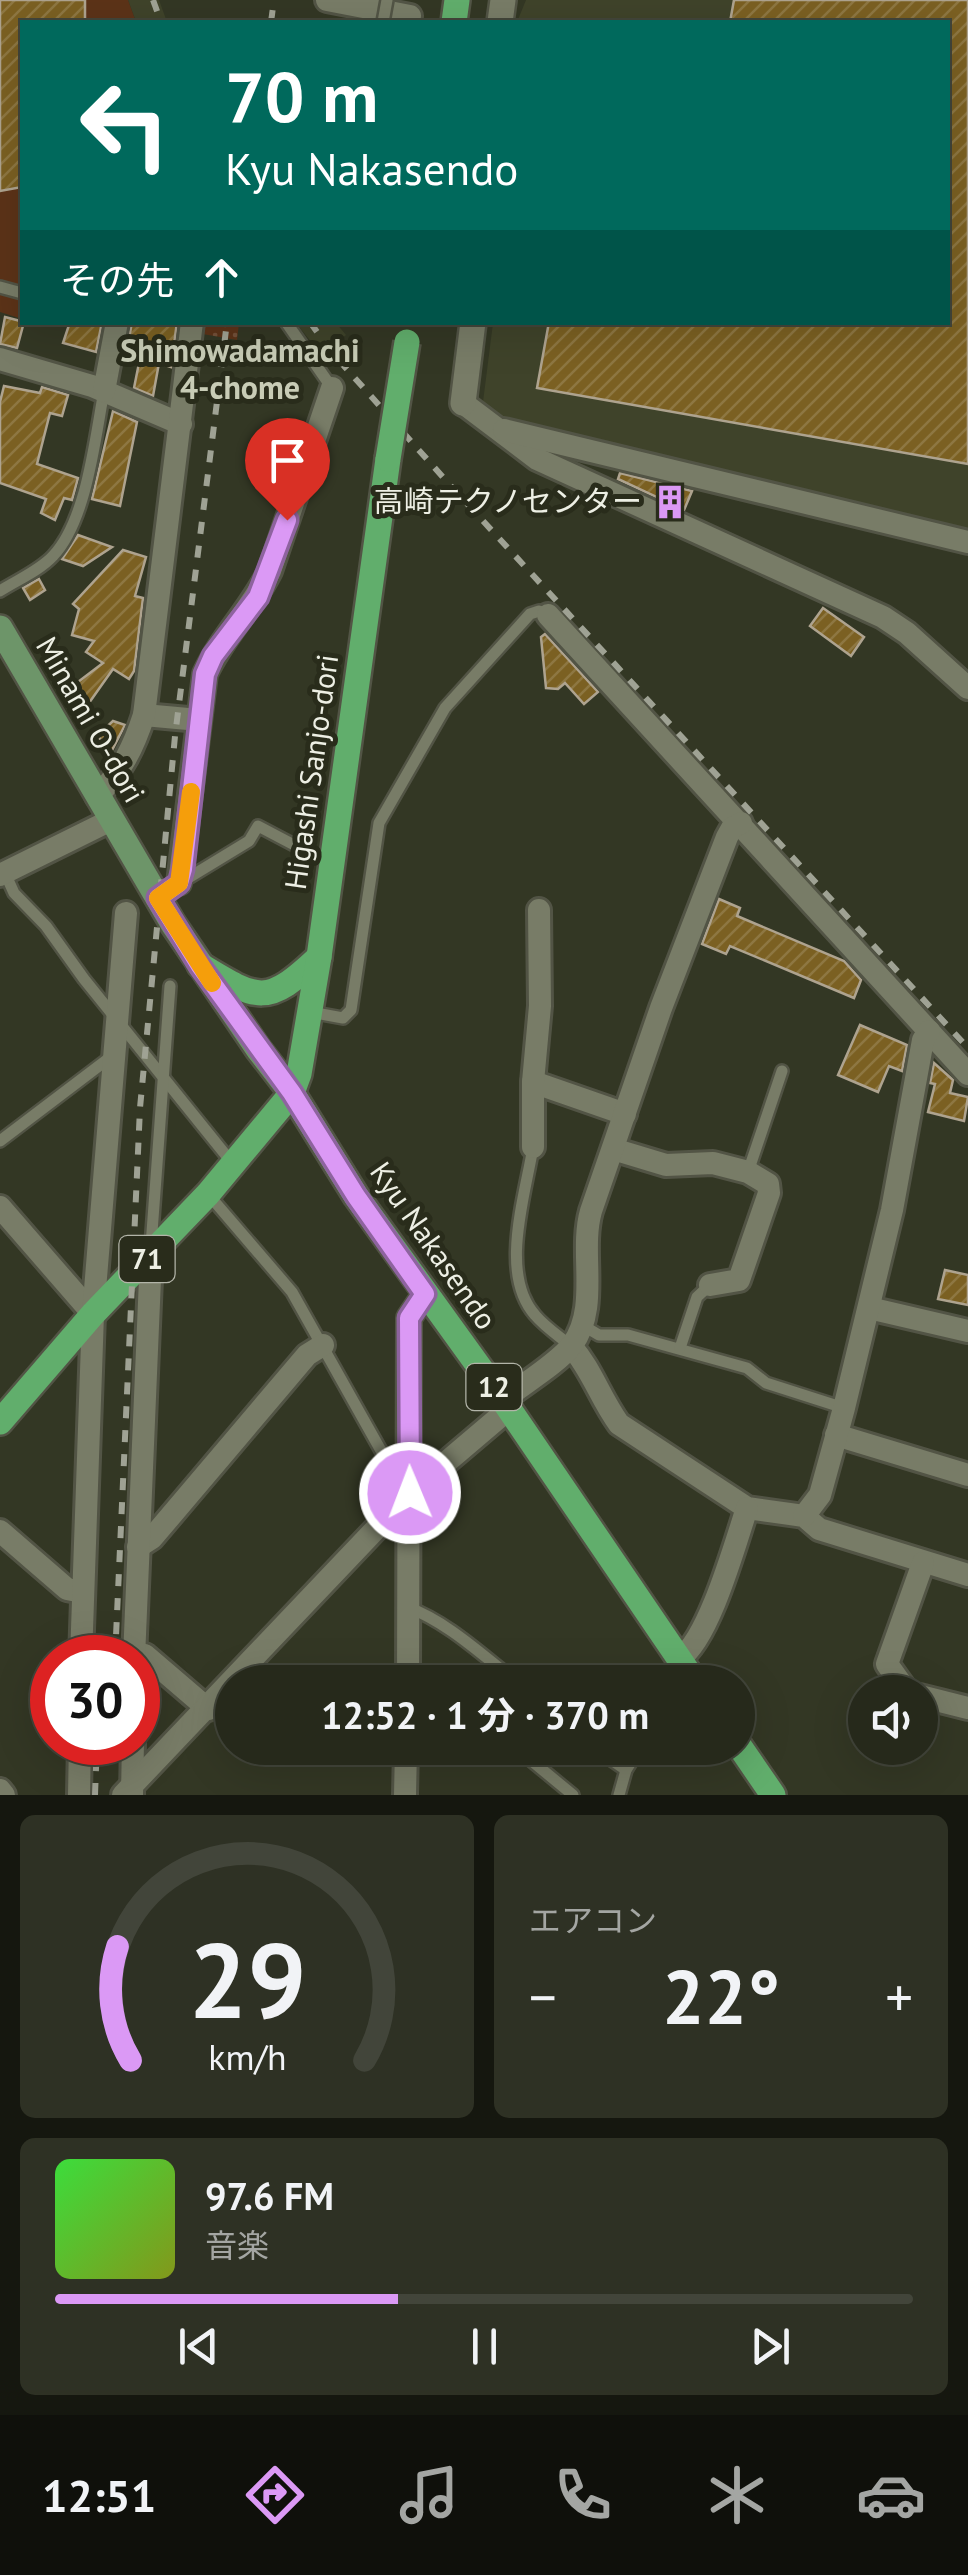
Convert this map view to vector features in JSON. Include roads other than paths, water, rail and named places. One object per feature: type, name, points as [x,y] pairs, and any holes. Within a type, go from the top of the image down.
[{"type":"main road","name":"Higashi Sanjo-dori","points":[[292,1093],[299,1074],[319,957],[408,332]]},
{"type":"main road","name":"Minami O-dori","points":[[0,628],[8,660],[111,820],[168,891],[200,966],[292,1093]]},
{"type":"main road","points":[[200,966],[239,988],[263,994],[288,986],[319,957]]},
{"type":"main road","name":"71","points":[[0,1422],[93,1314],[208,1194],[292,1093]]},
{"type":"main road","name":"Kyu Nakasendo","points":[[292,1093],[356,1196],[506,1404],[682,1665]]},
{"type":"main road","points":[[752,1765],[773,1795]]},
{"type":"street","points":[[326,0],[411,13]]},
{"type":"street","points":[[104,391],[116,325]]},
{"type":"street","points":[[97,796],[114,780],[128,758],[144,714],[192,325]]},
{"type":"street","points":[[474,325],[463,403],[490,426],[537,459],[884,617],[968,688]]},
{"type":"street","points":[[0,359],[104,391],[181,424]]},
{"type":"street","points":[[168,891],[205,674],[213,656],[258,597],[270,571],[332,388]]},
{"type":"street","points":[[490,426],[968,542]]},
{"type":"street","points":[[548,615],[968,1074]]},
{"type":"street","points":[[144,714],[199,720]]},
{"type":"street","points":[[2,874],[111,820]]},
{"type":"street","points":[[129,1792],[410,1493],[576,1336],[586,1302],[587,1225],[661,1008],[727,836],[741,823]]},
{"type":"street","points":[[532,1147],[540,1006],[538,910]]},
{"type":"street","points":[[81,1635],[93,1314],[126,913]]},
{"type":"street","points":[[804,1516],[820,1495],[844,1408],[892,1210],[923,1040],[929,1031]]},
{"type":"street","points":[[533,1082],[625,1114]]},
{"type":"street","points":[[613,1149],[666,1164],[696,1161],[748,1172],[768,1184],[769,1193],[739,1280],[710,1285]]},
{"type":"street","points":[[0,1207],[93,1314]]},
{"type":"street","points":[[135,1635],[151,1255]]},
{"type":"street","points":[[408,1665],[409,1318],[425,1294]]},
{"type":"street","points":[[869,1308],[968,1332]]},
{"type":"street","points":[[576,1336],[604,1404],[619,1424],[747,1508],[804,1516],[819,1529],[968,1575]]},
{"type":"street","points":[[138,1547],[152,1538],[307,1355],[323,1345]]},
{"type":"street","points":[[836,1435],[968,1475]]},
{"type":"street","points":[[689,1665],[690,1652],[710,1613],[747,1508]]},
{"type":"street","points":[[0,1530],[67,1589],[82,1592]]},
{"type":"street","points":[[895,1675],[887,1664],[923,1563]]},
{"type":"street","points":[[160,1668],[208,1709]]},
{"type":"street","points":[[938,1700],[968,1708]]},
{"type":"street","points":[[79,1795],[80,1765]]},
{"type":"street","points":[[129,1792],[131,1765]]},
{"type":"street","points":[[406,1765],[406,1795]]},
{"type":"lane","points":[[288,325],[332,388]]},
{"type":"lane","points":[[0,591],[52,558],[70,527],[89,467],[104,391]]},
{"type":"lane","points":[[310,1012],[342,1018],[351,1010],[380,823],[445,708],[530,614],[548,615]]},
{"type":"lane","points":[[168,891],[248,840],[258,826],[296,846]]},
{"type":"lane","points":[[2,874],[233,1164]]},
{"type":"lane","points":[[151,1255],[170,986]]},
{"type":"lane","points":[[0,1141],[133,1039]]},
{"type":"lane","points":[[748,1172],[782,1071]]},
{"type":"lane","points":[[532,1147],[514,1258],[518,1283],[534,1314],[576,1336],[628,1335],[747,1368],[766,1383],[844,1408]]},
{"type":"lane","points":[[208,1194],[292,1292],[384,1456],[410,1493]]},
{"type":"lane","points":[[680,1348],[697,1297],[710,1285]]},
{"type":"lane","points":[[407,1608],[420,1612],[495,1665]]},
{"type":"lane","points":[[537,1765],[573,1795]]},
{"type":"lane","points":[[619,1765],[626,1770]]},
{"type":"lane","points":[[619,1795],[629,1765]]},
{"type":"railway","points":[[153,0],[160,20]]},
{"type":"railway","points":[[271,20],[274,0]]},
{"type":"railway","points":[[116,1635],[140,1108],[175,736],[227,325]]},
{"type":"railway","points":[[312,325],[449,484],[968,1048]]},
{"type":"railway","points":[[95,1795],[96,1765]]},
{"type":"place","name":"高崎テクノセンター","points":[[670,502]]},
{"type":"district","name":"Shimowadamachi 4-chome","points":[[240,370]]}]
